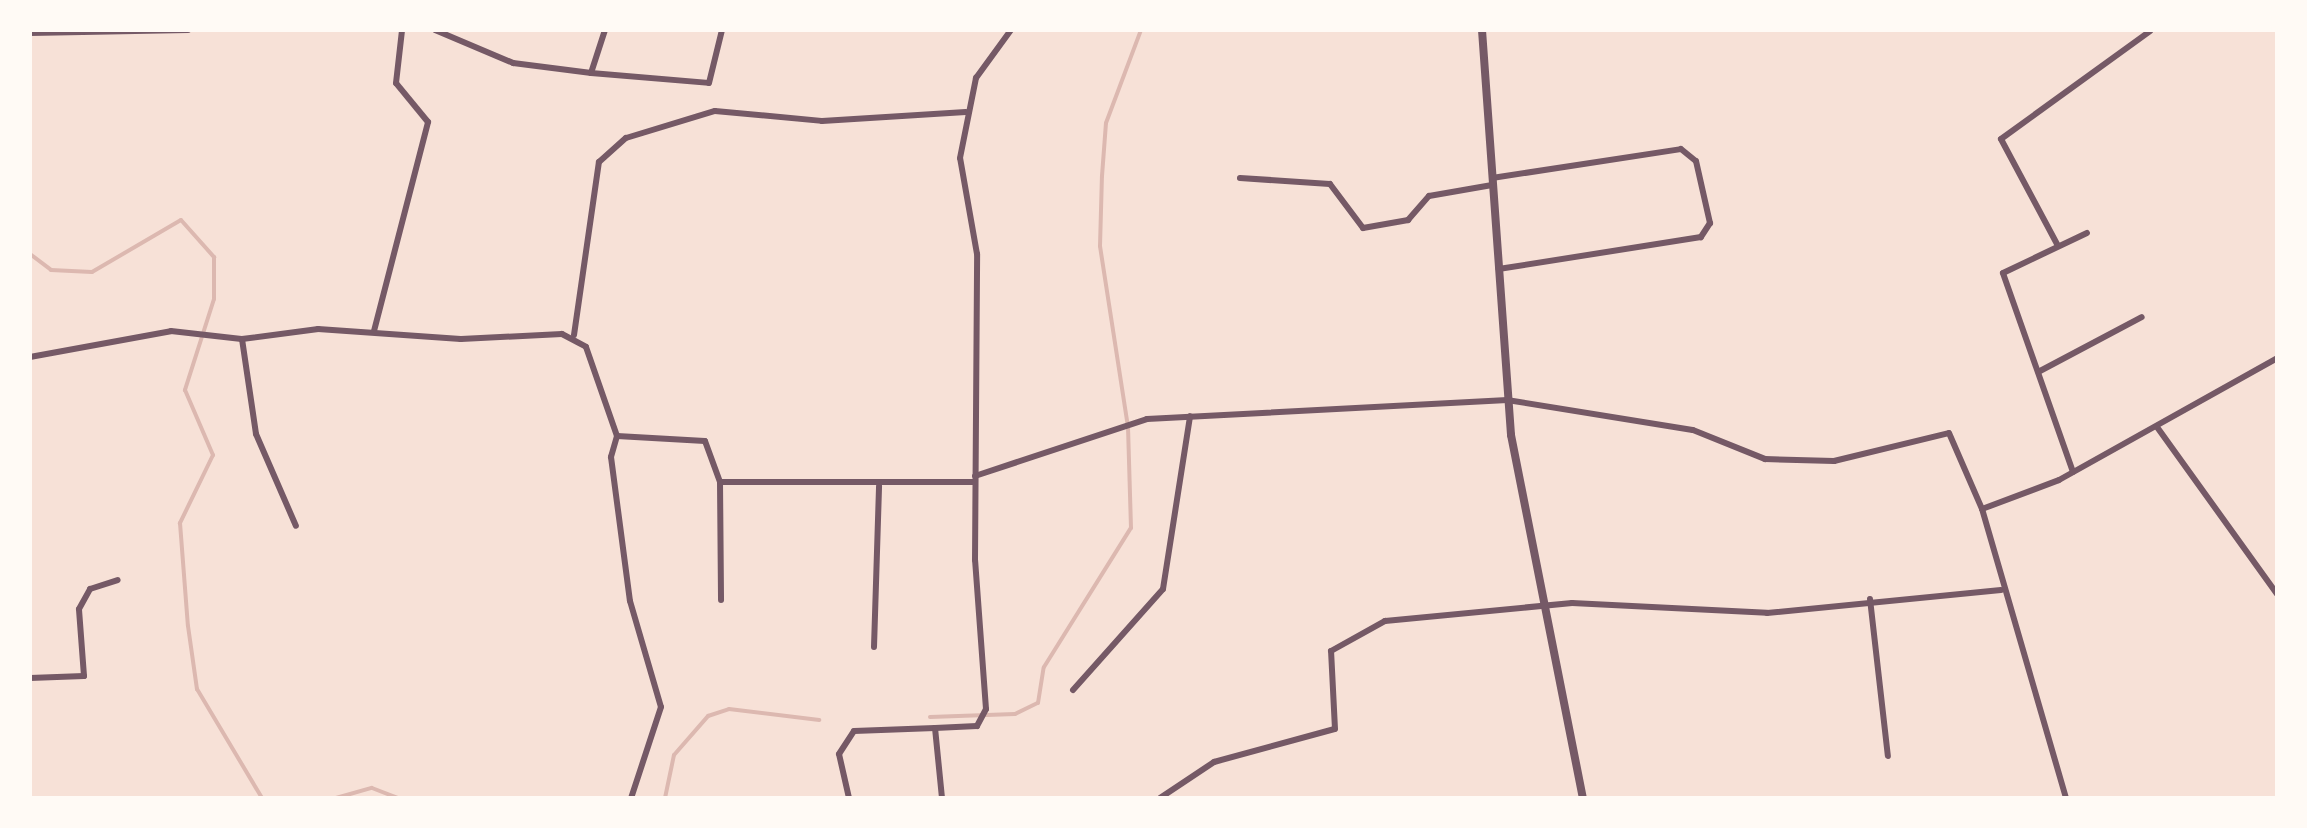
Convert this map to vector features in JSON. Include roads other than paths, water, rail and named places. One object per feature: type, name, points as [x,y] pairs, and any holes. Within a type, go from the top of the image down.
[{"type":"street","points":[[30,33],[188,30]]},
{"type":"street","points":[[374,331],[428,122],[396,83],[402,30]]},
{"type":"street","points":[[435,30],[530,68],[709,83],[722,30]]},
{"type":"street","points":[[591,72],[605,30]]},
{"type":"street","points":[[849,798],[839,754],[848,736],[862,726],[936,728],[983,721],[986,710],[975,479],[977,254],[960,158],[966,112],[976,78],[1011,30]]},
{"type":"street","points":[[1482,30],[1506,400],[1541,606],[1583,798]]},
{"type":"street","points":[[2058,244],[2000,139],[2150,30]]},
{"type":"street","points":[[631,798],[662,708],[630,601],[611,457],[618,436],[574,336],[599,162],[626,138],[716,110],[822,121],[966,112]]},
{"type":"street","points":[[1240,178],[1330,184],[1364,228],[1408,220],[1429,196],[1491,182],[1681,149],[1696,161],[1710,223],[1701,237],[1498,269]]},
{"type":"street","points":[[2073,472],[2003,272],[2088,232]]},
{"type":"street","points":[[2040,371],[2142,317]]},
{"type":"street","points":[[30,357],[192,331],[242,340],[374,331],[574,336]]},
{"type":"street","points":[[242,340],[256,434],[296,526]]},
{"type":"street","points":[[1982,509],[2073,472],[2277,358]]},
{"type":"street","points":[[720,482],[879,486],[975,479],[1147,418],[1506,400],[1693,430],[1766,459],[1834,461],[1948,433],[1982,509],[2000,590],[2066,798]]},
{"type":"street","points":[[1073,690],[1163,590],[1190,416]]},
{"type":"street","points":[[2157,427],[2274,582],[2277,594]]},
{"type":"street","points":[[618,436],[705,441],[720,482],[721,600]]},
{"type":"street","points":[[874,647],[879,486]]},
{"type":"street","points":[[30,678],[84,676],[80,604],[118,580]]},
{"type":"street","points":[[1160,798],[1214,762],[1335,729],[1329,658],[1357,632],[1405,616],[1541,606],[1767,613],[1870,599],[2000,590]]},
{"type":"street","points":[[1870,599],[1888,756]]},
{"type":"street","points":[[936,728],[942,798]]},
{"type":"waterway","points":[[930,717],[1015,714],[1038,703],[1044,667],[1131,528],[1128,427],[1100,246],[1106,123],[1141,30]]},
{"type":"waterway","points":[[30,254],[51,270],[92,272],[181,220],[214,257],[214,299],[185,390],[213,455],[180,523],[188,626],[197,689],[262,798]]},
{"type":"waterway","points":[[665,798],[674,755],[708,716],[729,709],[819,720]]},
{"type":"waterway","points":[[336,798],[372,788],[398,798]]}]
